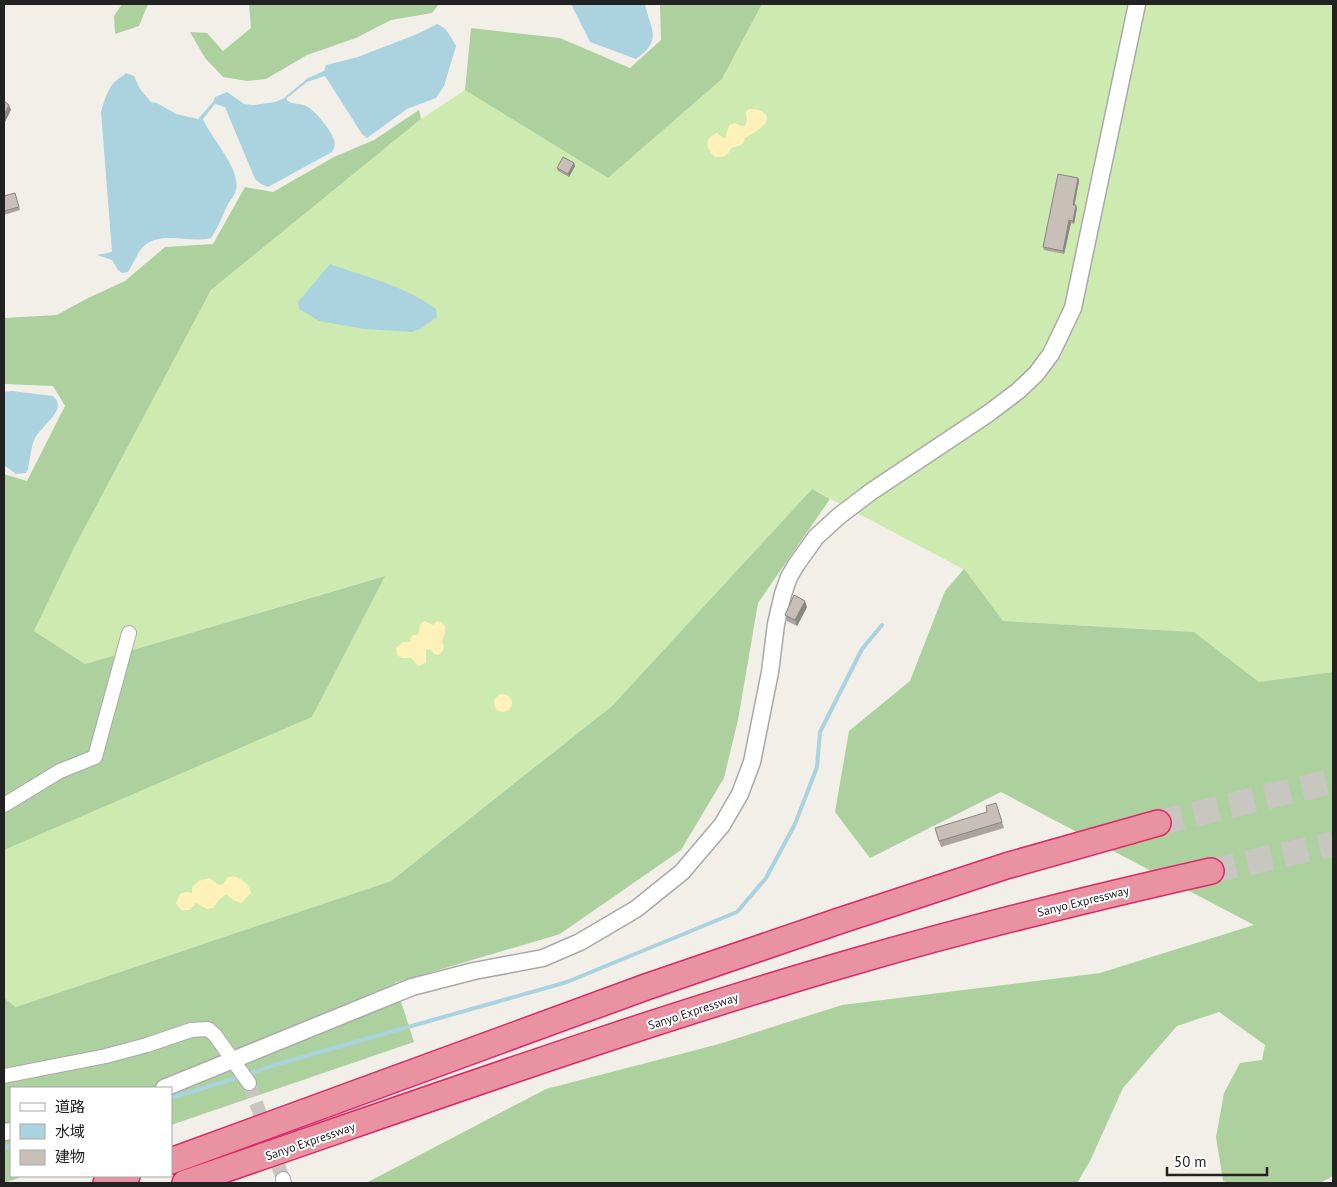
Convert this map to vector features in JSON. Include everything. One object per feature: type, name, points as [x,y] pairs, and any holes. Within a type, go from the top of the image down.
[{"type":"highway","points":[[172,1160],[646,987],[839,921],[1006,866],[1158,823]]},
{"type":"highway","name":"Sanyo Expressway","points":[[185,1183],[667,1019],[856,961],[1066,904],[1211,870]]},
{"type":"highway","points":[[106,1183],[124,1177]]},
{"type":"street","points":[[166,1087],[412,987],[474,971],[543,958],[580,942],[636,909],[682,872],[722,825],[740,794],[752,762],[783,594],[789,577],[816,537],[839,516],[872,491],[988,413],[1030,380],[1052,354],[1073,308],[1137,4]]},
{"type":"street","points":[[4,805],[60,771],[95,757],[129,633]]},
{"type":"street","points":[[4,1076],[106,1056],[191,1030],[208,1030],[250,1083]]},
{"type":"green space","points":[[122,4],[148,4],[139,26],[115,34],[114,16]]},
{"type":"green space","points":[[249,4],[439,4],[432,13],[391,20],[356,38],[307,55],[266,79],[247,81],[223,77],[205,58],[190,32],[207,33],[223,51],[251,28]]},
{"type":"green space","points":[[660,4],[762,4],[722,79],[608,178],[465,90],[471,28],[560,38],[630,68],[661,40]]},
{"type":"green space","points":[[762,4],[1333,4],[1333,672],[1259,682],[1194,632],[1003,621],[963,569],[812,489],[612,706],[391,881],[16,1007],[4,998],[4,850],[312,717],[384,576],[85,664],[34,631],[74,548],[211,290],[421,119],[465,90],[608,178],[722,79]]},
{"type":"green space","points":[[419,110],[421,119],[211,290],[74,548],[34,631],[85,664],[385,576],[312,717],[4,850],[4,474],[27,481],[65,406],[53,386],[4,384],[4,318],[57,315],[125,281],[165,247],[213,244],[245,187],[273,192],[334,157],[374,140]]},
{"type":"green space","points":[[812,489],[830,499],[758,603],[738,720],[724,778],[681,850],[560,934],[395,983],[414,1042],[172,1125],[172,1087],[10,1087],[10,1177],[21,1177],[4,1183],[4,998],[16,1007],[391,881],[612,706]]},
{"type":"green space","points":[[964,569],[1003,621],[1194,632],[1259,682],[1333,672],[1333,1176],[1320,1183],[1229,1183],[1223,1181],[1216,1137],[1224,1093],[1240,1063],[1262,1060],[1265,1045],[1219,1012],[1177,1026],[1123,1088],[1090,1161],[1077,1183],[366,1183],[546,1089],[719,1044],[842,1005],[1100,973],[1254,925],[1001,792],[870,858],[835,812],[849,731],[910,681],[945,591]]},
{"type":"sand","points":[[749,109],[764,113],[767,121],[757,131],[745,138],[742,144],[731,148],[725,156],[715,157],[707,144],[710,138],[717,133],[725,139],[729,125],[735,123],[745,126],[747,120],[746,112]]},
{"type":"sand","points":[[424,621],[433,625],[437,621],[445,626],[442,642],[444,646],[443,651],[438,655],[434,654],[430,649],[426,650],[426,663],[418,666],[411,658],[402,658],[397,655],[396,648],[403,642],[411,642],[410,638],[413,635],[417,635],[420,625]]},
{"type":"sand","points":[[503,694],[509,697],[512,703],[509,709],[503,712],[497,709],[494,703],[497,697]]},
{"type":"sand","points":[[234,876],[245,882],[251,893],[241,903],[233,900],[226,894],[213,908],[207,909],[196,903],[190,910],[181,910],[176,903],[180,894],[192,893],[192,887],[199,881],[209,878],[219,885],[223,884],[228,877]]},
{"type":"water","points":[[571,4],[645,4],[653,34],[650,46],[636,59],[590,42]]},
{"type":"water","points":[[437,24],[446,30],[456,46],[444,86],[436,98],[407,109],[367,138],[362,134],[325,76],[307,82],[287,100],[291,103],[301,104],[310,108],[318,116],[332,136],[335,143],[334,148],[332,152],[268,187],[255,179],[225,107],[215,104],[203,119],[230,163],[236,181],[236,190],[211,238],[166,238],[149,242],[142,248],[128,272],[122,273],[112,260],[97,255],[112,252],[101,112],[111,86],[126,73],[134,76],[140,89],[151,102],[157,103],[176,114],[198,119],[215,97],[227,92],[244,104],[254,105],[275,102],[284,98],[308,78],[324,71],[326,65],[358,57],[417,34]]},
{"type":"water","points":[[330,264],[411,294],[436,309],[437,317],[422,328],[412,332],[364,329],[319,321],[299,309],[298,302]]},
{"type":"water","points":[[12,391],[53,396],[58,406],[56,412],[35,438],[26,473],[16,474],[4,465],[4,392]]},
{"type":"building","points":[[4,101],[9,105],[4,115]]},
{"type":"building","points":[[563,157],[574,163],[568,174],[557,168]]},
{"type":"building","points":[[1058,174],[1078,178],[1073,205],[1076,205],[1073,221],[1069,220],[1063,251],[1043,247]]},
{"type":"building","points":[[15,193],[19,207],[4,211],[4,196]]},
{"type":"building","points":[[794,595],[805,601],[795,620],[785,615]]},
{"type":"building","points":[[996,803],[1002,822],[939,841],[935,828],[987,812],[986,806]]},
{"type":"waterway","points":[[246,1075],[281,1063],[567,982],[737,912],[766,878],[795,824],[817,767],[820,732],[862,649],[882,625]]},
{"type":"waterway","points":[[172,1098],[240,1077]]},
{"type":"waterway","points":[[4,1148],[10,1146]]},
{"type":"tunnel","points":[[1158,823],[1333,781]]},
{"type":"tunnel","points":[[1211,871],[1333,844]]},
{"type":"tunnel","points":[[249,1083],[283,1179]]}]
